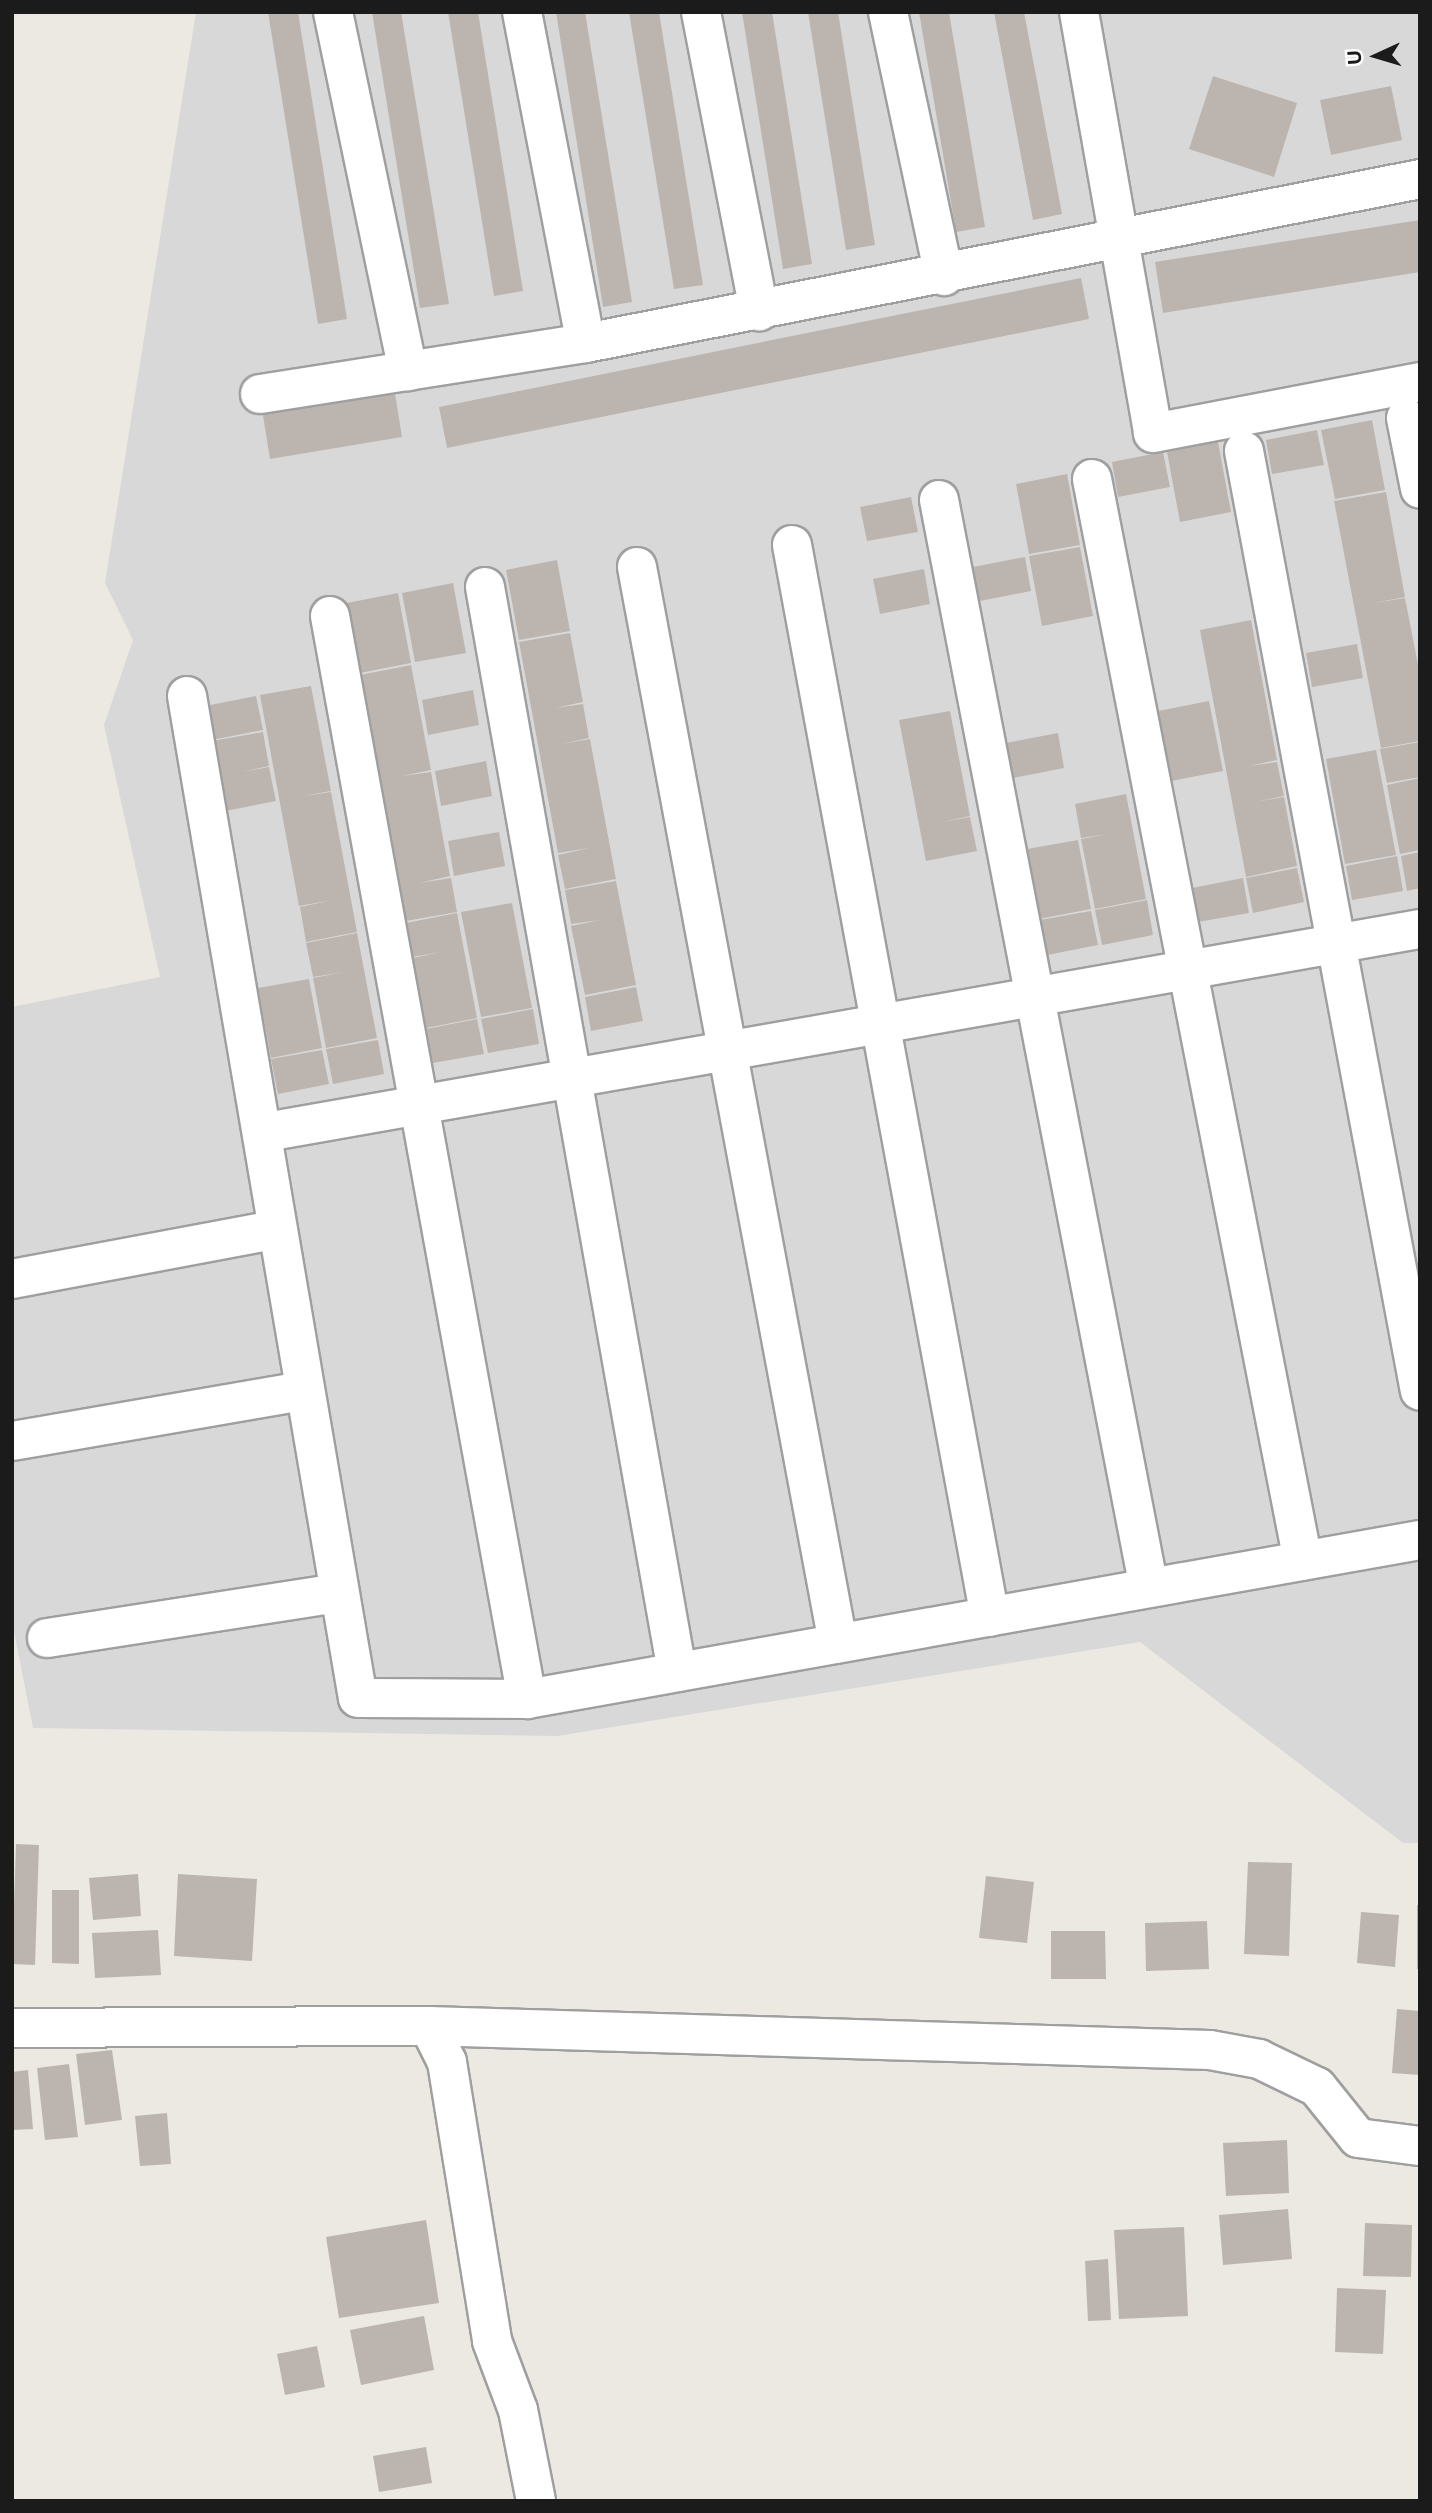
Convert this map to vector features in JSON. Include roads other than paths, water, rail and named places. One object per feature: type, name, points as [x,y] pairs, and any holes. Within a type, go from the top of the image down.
[{"type":"street","points":[[333,12],[408,371]]},
{"type":"street","points":[[522,12],[586,343]]},
{"type":"street","points":[[701,12],[759,311]]},
{"type":"street","points":[[888,12],[944,276]]},
{"type":"street","points":[[1079,12],[1122,239],[1153,433],[1420,382]]},
{"type":"street","points":[[260,394],[586,343],[759,311],[1420,179]]},
{"type":"street","points":[[1406,418],[1420,489]]},
{"type":"street","points":[[1244,450],[1420,1391]]},
{"type":"street","points":[[1093,479],[1185,969],[1303,1561]]},
{"type":"street","points":[[939,500],[1032,997],[1149,1588]]},
{"type":"street","points":[[792,545],[990,1617]]},
{"type":"street","points":[[638,568],[838,1643]]},
{"type":"street","points":[[485,587],[569,1082],[677,1672]]},
{"type":"street","points":[[330,616],[527,1699]]},
{"type":"street","points":[[187,696],[266,1132],[274,1230],[359,1698],[527,1699],[1420,1540]]},
{"type":"street","points":[[266,1132],[727,1055],[1185,969],[1420,929]]},
{"type":"street","points":[[12,1279],[274,1230]]},
{"type":"street","points":[[13,1441],[303,1391]]},
{"type":"street","points":[[47,1638],[339,1593]]},
{"type":"street","points":[[429,2026],[446,2062],[492,2341],[518,2410],[536,2501]]},
{"type":"street","points":[[12,2028],[429,2026],[1210,2050],[1259,2059],[1317,2087],[1357,2138],[1420,2146]]}]
